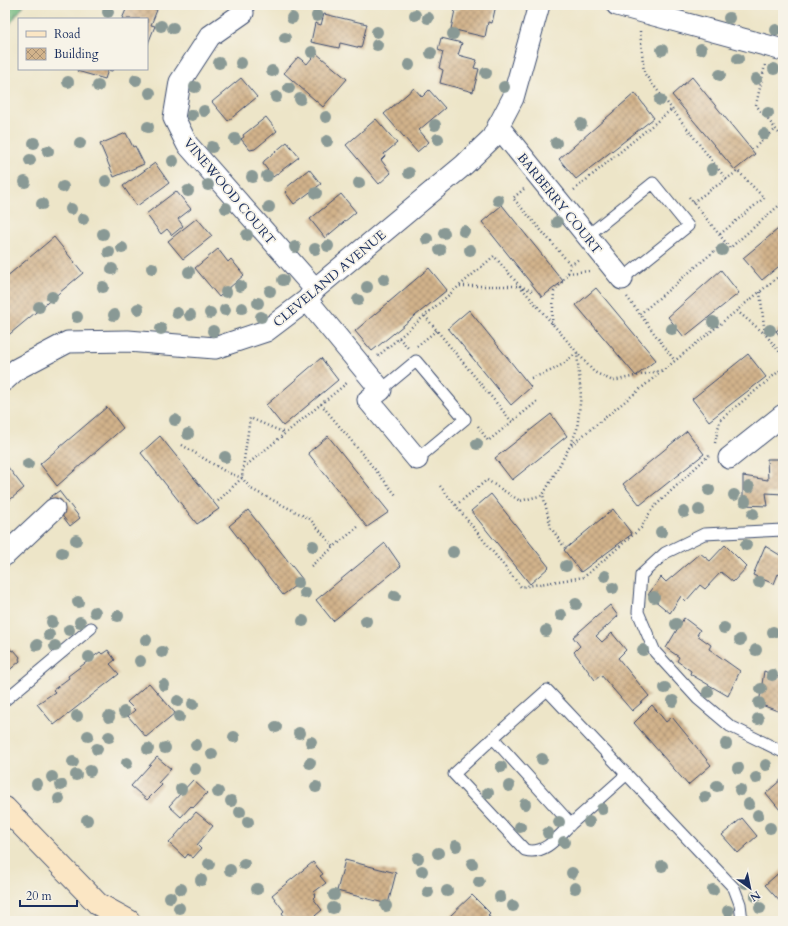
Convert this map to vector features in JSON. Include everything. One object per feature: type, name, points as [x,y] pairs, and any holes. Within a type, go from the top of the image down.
[{"type":"main road","points":[[5,808],[98,904],[129,921]]},
{"type":"street","name":"CLEVELAND AVENUE","points":[[5,380],[17,369],[68,342],[128,341],[215,348],[266,331],[464,165],[492,138],[513,98],[538,5]]},
{"type":"street","points":[[617,5],[776,48]]},
{"type":"street","name":"VINEWOOD COURT","points":[[243,13],[210,36],[184,75],[180,82],[174,118],[187,144],[311,294],[381,390]]},
{"type":"street","name":"BARBERRY COURT","points":[[498,126],[591,241],[622,285]]},
{"type":"street","points":[[381,390],[368,400],[417,459]]},
{"type":"street","points":[[721,455],[783,415]]},
{"type":"street","points":[[5,555],[54,509]]},
{"type":"lane","points":[[591,241],[653,182],[688,226],[622,285]]},
{"type":"lane","points":[[381,390],[416,360],[465,419],[417,459]]},
{"type":"lane","points":[[783,530],[704,534],[665,553],[641,575],[638,612],[655,652],[698,699],[730,726],[783,752]]},
{"type":"lane","points":[[5,700],[91,628]]},
{"type":"lane","points":[[628,774],[550,844],[540,850],[531,852],[525,850],[454,774],[547,690],[628,774],[734,888],[740,904],[742,921]]},
{"type":"lane","points":[[493,738],[571,824]]},
{"type":"path","points":[[638,11],[644,73],[727,180]]},
{"type":"path","points":[[776,48],[756,104],[783,138]]},
{"type":"path","points":[[560,202],[672,109]]},
{"type":"path","points":[[755,147],[776,129]]},
{"type":"path","points":[[693,202],[738,171],[764,198],[719,235]]},
{"type":"path","points":[[540,177],[513,198],[571,265]]},
{"type":"path","points":[[689,197],[730,248],[783,202]]},
{"type":"path","points":[[552,324],[554,292],[568,273],[571,265],[591,241]]},
{"type":"path","points":[[640,314],[725,242]]},
{"type":"path","points":[[568,273],[590,271]]},
{"type":"path","points":[[570,446],[783,273]]},
{"type":"path","points":[[622,285],[640,314],[675,361]]},
{"type":"path","points":[[460,286],[520,286],[532,291]]},
{"type":"path","points":[[760,292],[765,334]]},
{"type":"path","points":[[736,311],[765,334],[783,356]]},
{"type":"path","points":[[425,316],[512,422]]},
{"type":"path","points":[[399,338],[411,350]]},
{"type":"path","points":[[531,378],[552,371],[564,364],[576,352],[581,395],[577,429],[570,446],[543,495],[552,528],[565,548]]},
{"type":"path","points":[[715,443],[720,420],[783,368]]},
{"type":"path","points":[[465,419],[475,422],[488,441],[539,400]]},
{"type":"path","points":[[321,404],[396,495]]},
{"type":"path","points":[[243,468],[250,418],[285,433]]},
{"type":"path","points":[[182,445],[226,472],[242,478],[251,489],[310,519],[334,547]]},
{"type":"path","points":[[440,486],[522,587],[584,577],[641,528],[652,509],[721,455]]},
{"type":"path","points":[[456,505],[488,480],[520,501],[543,495]]},
{"type":"path","points":[[311,566],[359,526]]},
{"type":"green space","points":[[5,5],[24,5],[5,31]]},
{"type":"building","points":[[128,5],[146,5],[157,10],[151,25],[155,26],[148,44],[148,18],[122,18]]},
{"type":"building","points":[[460,5],[496,5],[492,23],[488,22],[485,37],[451,29],[455,10],[459,10]]},
{"type":"building","points":[[324,14],[367,24],[361,48],[340,43],[339,48],[311,42],[315,23],[321,25]]},
{"type":"building","points":[[441,38],[462,43],[458,55],[477,60],[474,68],[479,69],[473,92],[440,83],[443,70],[439,68],[443,52],[438,50]]},
{"type":"building","points":[[316,53],[347,79],[323,107],[284,73],[298,57],[307,64]]},
{"type":"building","points":[[78,70],[108,70],[105,79]]},
{"type":"building","points":[[692,77],[755,154],[735,170],[672,95]]},
{"type":"building","points":[[241,78],[257,97],[228,121],[212,102]]},
{"type":"building","points":[[414,88],[422,97],[429,90],[445,108],[419,130],[429,142],[417,152],[384,114]]},
{"type":"building","points":[[635,93],[654,118],[576,179],[559,159]]},
{"type":"building","points":[[266,117],[277,131],[255,149],[250,150],[241,139],[244,137],[243,135]]},
{"type":"building","points":[[376,119],[397,143],[384,154],[385,156],[381,160],[391,173],[379,184],[346,145]]},
{"type":"building","points":[[126,133],[133,147],[135,146],[144,164],[114,177],[100,144]]},
{"type":"building","points":[[287,142],[299,157],[273,177],[263,164],[264,161]]},
{"type":"building","points":[[155,163],[169,183],[137,206],[123,186]]},
{"type":"building","points":[[309,169],[321,184],[294,204],[285,192],[287,190],[286,188]]},
{"type":"building","points":[[176,191],[191,209],[178,219],[183,226],[172,235],[167,229],[161,234],[146,214]]},
{"type":"building","points":[[341,194],[356,212],[325,238],[310,219]]},
{"type":"building","points":[[502,205],[563,281],[542,297],[482,222]]},
{"type":"building","points":[[197,218],[212,236],[183,259],[168,241]]},
{"type":"building","points":[[783,225],[783,263],[762,280],[743,258]]},
{"type":"building","points":[[54,237],[83,273],[5,338],[5,278]]},
{"type":"building","points":[[218,249],[228,262],[231,259],[244,275],[219,297],[195,268]]},
{"type":"building","points":[[429,268],[447,290],[372,351],[355,331]]},
{"type":"building","points":[[721,270],[739,293],[684,337],[668,317]]},
{"type":"building","points":[[596,288],[656,360],[636,376],[576,305]]},
{"type":"building","points":[[469,310],[531,387],[511,405],[448,328]]},
{"type":"building","points":[[783,326],[783,340],[776,331]]},
{"type":"building","points":[[748,354],[766,377],[709,421],[692,399]]},
{"type":"building","points":[[321,358],[338,380],[283,426],[266,405]]},
{"type":"building","points":[[107,407],[123,428],[57,486],[40,464]]},
{"type":"building","points":[[551,414],[567,436],[512,480],[495,458]]},
{"type":"building","points":[[687,431],[704,454],[640,505],[623,484]]},
{"type":"building","points":[[160,436],[219,509],[197,524],[141,453]]},
{"type":"building","points":[[328,436],[389,512],[367,527],[308,453]]},
{"type":"building","points":[[767,459],[783,459],[783,494],[766,493],[768,506],[743,505],[743,476],[768,480]]},
{"type":"building","points":[[7,466],[24,488],[5,504],[5,468]]},
{"type":"building","points":[[59,491],[80,518],[70,526],[49,498]]},
{"type":"building","points":[[491,494],[549,567],[530,584],[471,511]]},
{"type":"building","points":[[613,509],[632,534],[581,572],[564,550]]},
{"type":"building","points":[[248,510],[303,580],[283,595],[229,526]]},
{"type":"building","points":[[385,543],[401,566],[333,621],[316,600]]},
{"type":"building","points":[[725,545],[747,567],[733,582],[721,572],[705,589],[700,585],[686,601],[681,596],[670,613],[648,595],[661,577],[666,582],[700,553],[710,561]]},
{"type":"building","points":[[765,546],[783,557],[783,577],[778,574],[774,584],[753,575]]},
{"type":"building","points":[[610,605],[618,616],[596,636],[602,642],[612,633],[626,650],[618,658],[649,696],[632,711],[601,675],[595,680],[574,652],[580,646],[573,637]]},
{"type":"building","points":[[684,618],[700,630],[697,635],[711,645],[709,649],[740,671],[728,696],[690,674],[691,671],[677,661],[679,657],[666,648]]},
{"type":"building","points":[[5,643],[20,657],[20,661],[5,674]]},
{"type":"building","points":[[108,650],[115,660],[110,664],[119,674],[54,725],[37,704],[55,692],[53,690],[69,678],[68,676],[100,652],[102,654]]},
{"type":"building","points":[[764,671],[783,679],[783,713],[759,704]]},
{"type":"building","points":[[149,683],[175,713],[146,737],[128,716],[135,710],[127,702]]},
{"type":"building","points":[[652,705],[666,722],[672,717],[711,765],[688,785],[634,723]]},
{"type":"building","points":[[157,757],[171,769],[159,782],[162,785],[147,800],[131,786]]},
{"type":"building","points":[[783,778],[783,807],[780,810],[766,793]]},
{"type":"building","points":[[193,780],[207,793],[193,808],[191,806],[181,817],[169,806]]},
{"type":"building","points":[[196,812],[213,826],[197,845],[201,849],[193,858],[188,854],[185,858],[169,843]]},
{"type":"building","points":[[742,818],[757,836],[738,853],[722,835]]},
{"type":"building","points":[[345,860],[396,873],[388,904],[337,891]]},
{"type":"building","points":[[313,862],[323,874],[320,876],[326,883],[314,892],[316,895],[313,898],[322,910],[309,921],[295,921],[293,918],[288,921],[282,913],[284,911],[272,895]]},
{"type":"building","points":[[783,869],[783,905],[765,885]]},
{"type":"building","points":[[472,895],[490,913],[488,915],[493,921],[455,921],[450,916]]}]
